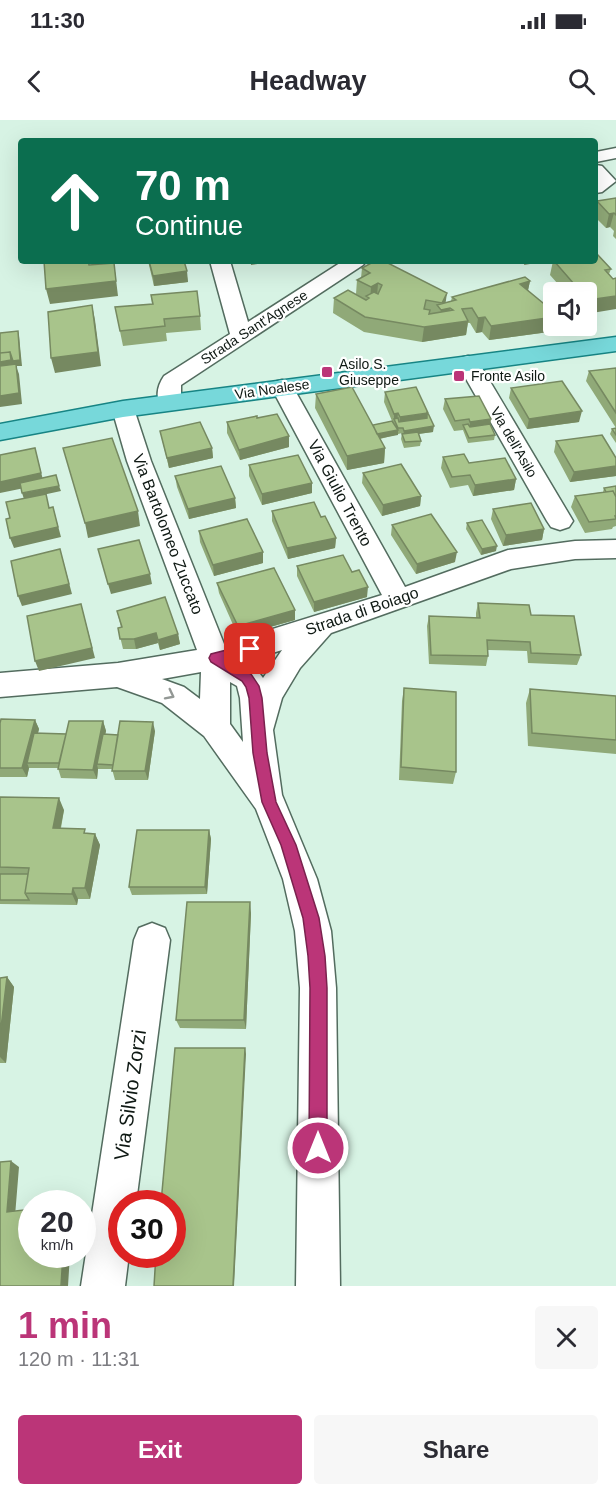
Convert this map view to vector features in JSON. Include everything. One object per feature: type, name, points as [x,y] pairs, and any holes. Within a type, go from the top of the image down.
[{"type":"main road","name":"Via Noalese","points":[[0,432],[123,410],[282,387],[616,344]]},
{"type":"street","points":[[598,157],[616,153]]},
{"type":"street","points":[[598,172],[607,181],[598,187]]},
{"type":"street","points":[[221,264],[241,334]]},
{"type":"street","name":"Strada Sant'Agnese","points":[[170,403],[169,387],[172,381],[351,264]]},
{"type":"street","name":"Via dell'Asilo","points":[[468,363],[560,521]]},
{"type":"street","name":"Via Giulio Trento","points":[[282,387],[398,600]]},
{"type":"street","name":"Via Bartolomeo Zuccato","points":[[123,410],[139,461],[228,664]]},
{"type":"street","name":"Strada di Boiago","points":[[1,677],[118,675],[228,664],[324,625],[508,560],[575,550],[616,549]]},
{"type":"street","points":[[259,738],[260,722],[266,703],[279,676],[307,639],[324,625]]},
{"type":"street","points":[[215,727],[213,700],[228,664],[247,678],[252,686],[269,802],[300,879],[310,914],[316,956],[318,1286]]},
{"type":"street","points":[[118,675],[173,695],[215,727],[269,802]]},
{"type":"street","name":"Via Silvio Zorzi","points":[[103,1286],[152,940]]},
{"type":"building","points":[[616,198],[616,215],[609,214],[598,201]]},
{"type":"building","points":[[598,255],[611,269],[605,270],[613,279],[616,278],[616,296],[597,299],[597,282],[572,282],[557,264],[598,264]]},
{"type":"building","points":[[44,264],[114,264],[116,281],[46,289]]},
{"type":"building","points":[[150,264],[185,264],[187,271],[153,276]]},
{"type":"building","points":[[369,264],[390,264],[447,293],[442,303],[426,300],[424,309],[430,310],[429,314],[453,310],[450,308],[441,310],[437,305],[456,300],[452,297],[525,277],[530,281],[520,284],[543,303],[543,319],[491,326],[485,317],[478,318],[472,308],[462,309],[468,321],[424,327],[365,317],[334,298],[348,290],[366,300],[369,298],[366,296],[374,292],[378,294],[382,285],[378,283],[371,287],[357,280],[370,273],[362,268]]},
{"type":"building","points":[[197,291],[200,316],[164,319],[165,326],[120,331],[115,307],[153,304],[151,295]]},
{"type":"building","points":[[92,305],[98,352],[51,358],[48,312]]},
{"type":"building","points":[[18,331],[20,360],[13,361],[10,352],[0,353],[0,333]]},
{"type":"building","points":[[10,352],[11,360],[0,362],[0,353]]},
{"type":"building","points":[[16,364],[19,393],[0,396],[0,366]]},
{"type":"building","points":[[616,368],[616,413],[589,371]]},
{"type":"building","points":[[562,381],[582,411],[529,419],[511,388]]},
{"type":"building","points":[[352,387],[385,448],[347,456],[316,394]]},
{"type":"building","points":[[416,387],[428,413],[400,417],[398,413],[394,414],[385,392]]},
{"type":"building","points":[[479,396],[491,419],[470,422],[469,419],[455,421],[445,399]]},
{"type":"building","points":[[427,411],[434,426],[404,431],[403,428],[398,428],[394,419],[398,418],[399,422],[427,418]]},
{"type":"building","points":[[277,414],[289,436],[239,450],[227,422]]},
{"type":"building","points":[[392,421],[398,430],[377,434],[373,425]]},
{"type":"building","points":[[200,422],[212,448],[167,458],[160,431]]},
{"type":"building","points":[[468,424],[470,427],[490,424],[495,435],[469,438],[463,425]]},
{"type":"building","points":[[418,432],[421,441],[405,442],[402,434]]},
{"type":"building","points":[[602,435],[616,458],[616,466],[574,472],[556,441]]},
{"type":"building","points":[[112,438],[138,511],[85,523],[63,448]]},
{"type":"building","points":[[35,448],[41,473],[0,482],[0,455]]},
{"type":"building","points":[[464,454],[469,463],[505,458],[516,479],[475,485],[470,475],[452,477],[443,457]]},
{"type":"building","points":[[298,455],[312,483],[262,494],[249,465]]},
{"type":"building","points":[[401,464],[421,496],[383,505],[363,473]]},
{"type":"building","points":[[221,466],[235,498],[188,509],[175,476]]},
{"type":"building","points":[[56,475],[59,486],[22,493],[20,483]]},
{"type":"building","points":[[616,486],[616,497],[613,491],[606,492],[604,488]]},
{"type":"building","points":[[613,491],[616,497],[616,519],[589,522],[575,496]]},
{"type":"building","points":[[46,494],[49,508],[53,507],[58,527],[10,538],[6,519],[10,518],[6,502]]},
{"type":"building","points":[[314,502],[321,517],[325,516],[336,538],[287,548],[272,511]]},
{"type":"building","points":[[531,503],[544,529],[506,535],[493,509]]},
{"type":"building","points":[[431,514],[457,552],[417,564],[392,525]]},
{"type":"building","points":[[247,519],[263,552],[213,565],[199,531]]},
{"type":"building","points":[[482,520],[497,546],[482,549],[467,523]]},
{"type":"building","points":[[139,540],[150,574],[108,584],[98,549]]},
{"type":"building","points":[[60,549],[69,584],[18,596],[11,561]]},
{"type":"building","points":[[343,555],[352,572],[359,570],[368,587],[314,602],[297,566]]},
{"type":"building","points":[[274,568],[295,610],[238,626],[217,583]]},
{"type":"building","points":[[165,597],[178,634],[158,640],[156,633],[134,639],[120,639],[118,628],[122,627],[117,611]]},
{"type":"building","points":[[478,603],[529,605],[531,615],[574,616],[581,655],[531,653],[530,642],[487,640],[488,656],[431,655],[429,616],[480,618]]},
{"type":"building","points":[[81,604],[92,648],[35,661],[27,616]]},
{"type":"building","points":[[404,688],[456,692],[456,772],[401,767]]},
{"type":"building","points":[[530,689],[616,696],[616,740],[532,733]]},
{"type":"building","points":[[1,719],[35,720],[22,768],[0,768]]},
{"type":"building","points":[[69,721],[103,721],[93,770],[58,769]]},
{"type":"building","points":[[120,721],[153,722],[145,771],[112,771]]},
{"type":"building","points":[[34,733],[66,734],[59,763],[27,763]]},
{"type":"building","points":[[103,734],[118,735],[113,765],[97,764]]},
{"type":"building","points":[[0,797],[59,798],[53,828],[85,829],[84,833],[95,834],[85,888],[73,888],[72,894],[25,893],[29,868],[0,867]]},
{"type":"building","points":[[137,830],[209,830],[205,887],[129,887]]},
{"type":"building","points":[[0,874],[28,874],[25,893],[29,900],[0,900]]},
{"type":"building","points":[[187,902],[250,902],[244,1020],[176,1020]]},
{"type":"building","points":[[7,977],[0,1036],[0,978]]},
{"type":"building","points":[[175,1048],[245,1048],[233,1286],[154,1286],[155,1268],[186,1268],[186,1190],[162,1190]]},
{"type":"building","points":[[11,1161],[7,1212],[18,1211],[18,1268],[62,1268],[61,1286],[0,1286],[0,1162]]},
{"type":"place","name":"Asilo S. Giuseppe","points":[[327,372]]},
{"type":"place","name":"Fronte Asilo","points":[[459,376]]},
{"type":"route","points":[[250,649],[215,658],[247,678],[252,686],[269,802],[288,845],[311,918],[318,988],[318,1148]]}]
